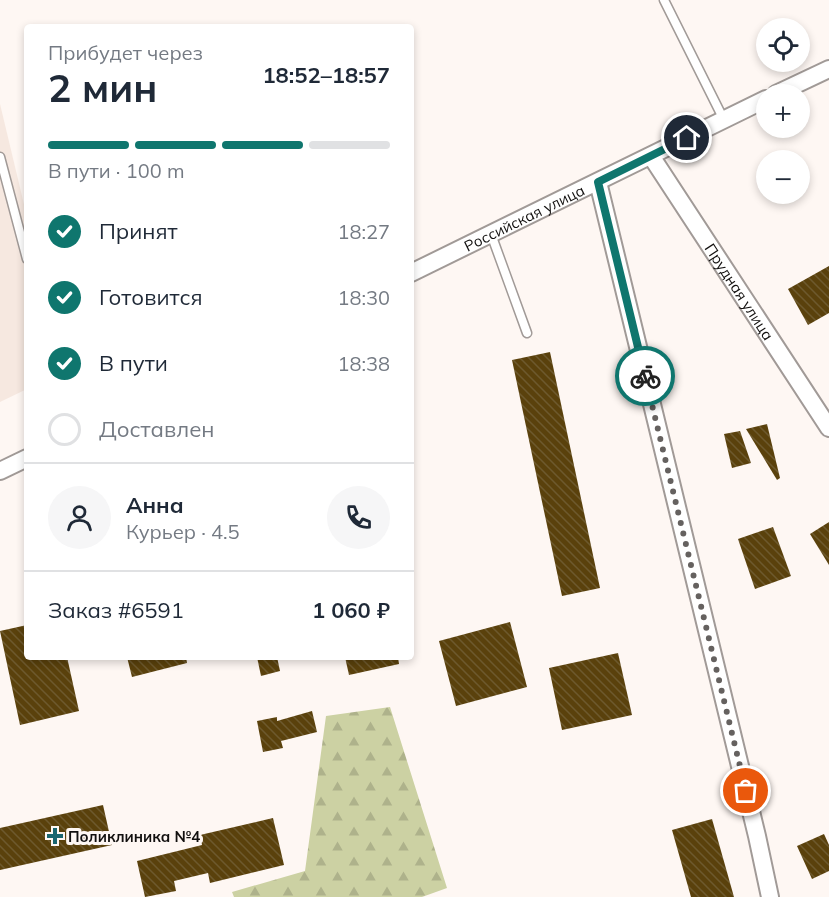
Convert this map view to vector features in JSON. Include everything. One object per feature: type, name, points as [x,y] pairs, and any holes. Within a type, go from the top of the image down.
[{"type":"street","points":[[797,84],[829,69]]},
{"type":"street","name":"Российская улица","points":[[414,272],[756,104]]},
{"type":"street","name":"Прудная улица","points":[[651,156],[829,428]]},
{"type":"street","points":[[598,182],[770,897]]},
{"type":"street","points":[[0,471],[24,459]]},
{"type":"lane","points":[[664,0],[724,120]]},
{"type":"lane","points":[[0,157],[24,248]]},
{"type":"lane","points":[[491,234],[527,333]]},
{"type":"shaded area","points":[[0,104],[24,204],[24,390],[0,402]]},
{"type":"green space","points":[[390,707],[447,888],[422,897],[234,897],[232,892],[305,871],[326,716]]},
{"type":"building","points":[[829,266],[829,313],[808,325],[788,289]]},
{"type":"building","points":[[550,352],[600,588],[562,596],[512,360]]},
{"type":"building","points":[[767,424],[780,478],[777,480],[746,429]]},
{"type":"building","points":[[740,431],[751,463],[732,468],[724,434]]},
{"type":"building","points":[[829,522],[829,565],[810,534]]},
{"type":"building","points":[[773,527],[791,576],[755,589],[738,539]]},
{"type":"building","points":[[510,622],[527,687],[456,706],[439,641]]},
{"type":"building","points":[[24,626],[24,660],[68,660],[79,711],[20,725],[0,631]]},
{"type":"building","points":[[618,653],[632,715],[562,730],[549,668]]},
{"type":"building","points":[[128,660],[186,660],[187,663],[132,677]]},
{"type":"building","points":[[258,660],[278,660],[280,671],[261,676]]},
{"type":"building","points":[[346,660],[398,660],[399,664],[349,675]]},
{"type":"building","points":[[312,711],[317,732],[281,741],[283,748],[263,752],[257,721],[277,717],[277,721]]},
{"type":"building","name":"Поликлиника №4","points":[[103,805],[112,845],[0,870],[0,828]]},
{"type":"building","points":[[273,818],[284,865],[210,883],[208,873],[174,881],[176,891],[145,897],[137,861],[202,845],[200,835]]},
{"type":"building","points":[[712,819],[734,897],[691,897],[672,830]]},
{"type":"building","points":[[824,834],[829,845],[829,871],[812,879],[797,846]]},
{"type":"way so far","points":[[645,376],[746,791]]},
{"type":"place","name":"Поликлиника №4","points":[[55,836]]},
{"type":"route","points":[[645,376],[598,182],[687,138]]}]
